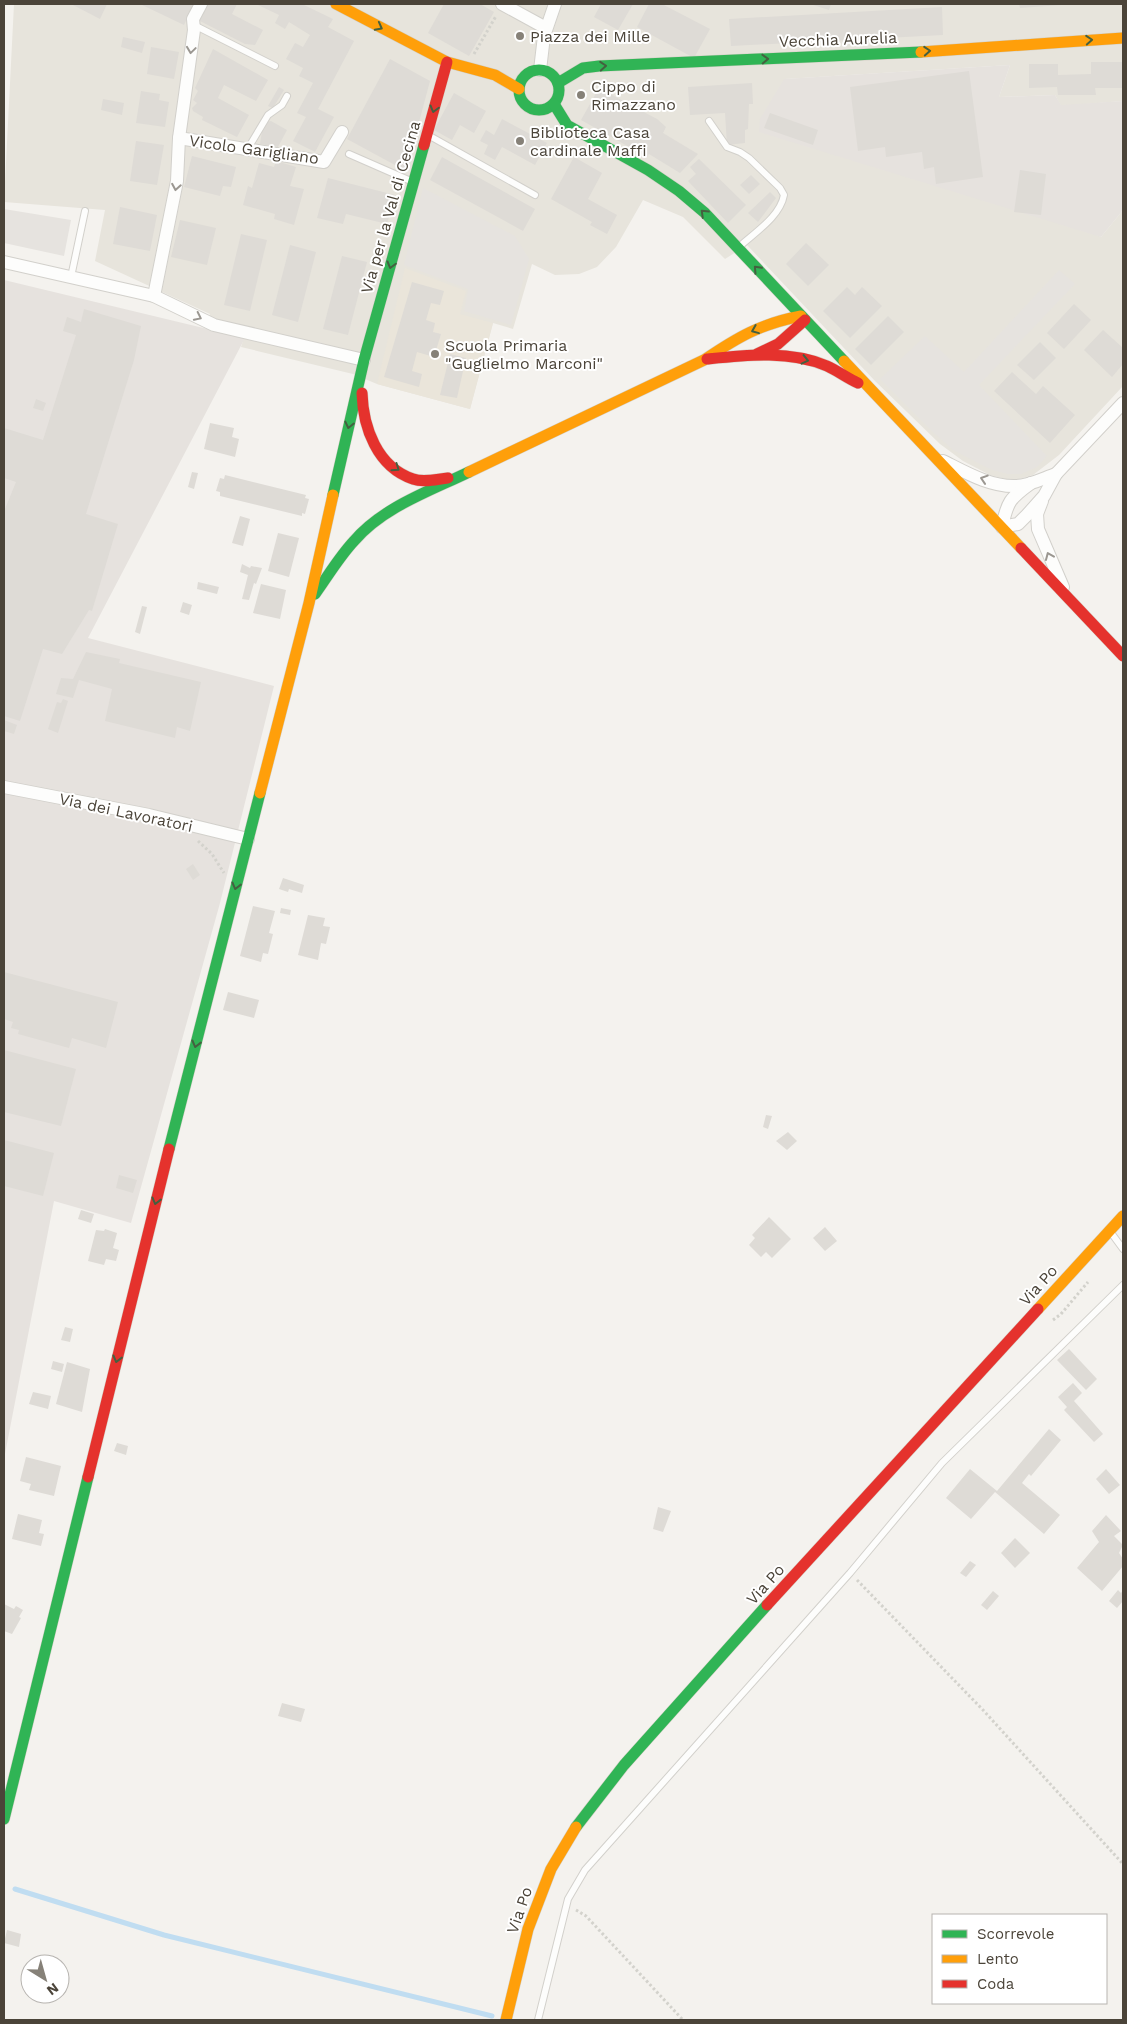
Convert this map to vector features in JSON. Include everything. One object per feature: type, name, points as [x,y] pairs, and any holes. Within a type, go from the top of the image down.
[{"type":"main road","points":[[336,4],[447,62],[495,75],[519,90]]},
{"type":"main road","name":"Vecchia Aurelia","points":[[558,83],[583,68],[599,66],[904,53],[1123,38]]},
{"type":"main road","name":"Via per la Val di Cecina","points":[[364,360],[447,62]]},
{"type":"main road","points":[[540,70],[551,74],[558,83],[559,94],[554,104],[543,110],[531,109],[522,101],[519,90],[525,75],[540,70]]},
{"type":"main road","points":[[554,104],[567,125],[648,170],[679,191],[705,213],[1123,656]]},
{"type":"main road","points":[[757,354],[778,344],[803,318]]},
{"type":"main road","points":[[309,603],[354,540],[380,518],[413,499],[462,475],[704,360],[738,337],[777,321],[803,318]]},
{"type":"main road","points":[[704,360],[757,354],[806,360],[827,367],[873,392]]},
{"type":"main road","points":[[364,360],[362,404],[367,429],[378,452],[392,466],[413,479],[429,480],[462,475]]},
{"type":"main road","points":[[4,1819],[116,1363],[309,603],[364,360]]},
{"type":"main road","name":"Via Po","points":[[506,2020],[528,1929],[551,1869],[582,1817],[624,1765],[755,1619],[1123,1216]]},
{"type":"street","points":[[154,296],[177,180],[179,138],[194,26],[193,19],[201,4]]},
{"type":"street","points":[[540,70],[546,28],[555,4]]},
{"type":"street","points":[[501,7],[546,28]]},
{"type":"street","name":"Vicolo Garigliano","points":[[179,138],[324,162],[342,132]]},
{"type":"street","points":[[4,262],[154,296],[214,325],[364,360]]},
{"type":"street","points":[[1070,600],[1054,570],[1038,530],[1037,514],[1056,474],[1123,403]]},
{"type":"street","points":[[934,457],[970,474],[997,483],[1016,486],[1056,474]]},
{"type":"street","points":[[1031,483],[1016,493],[1006,506],[1002,528],[1018,524],[1044,496]]},
{"type":"street","name":"Via dei Lavoratori","points":[[4,787],[149,815],[248,839]]},
{"type":"street","points":[[4,1782],[15,1774]]},
{"type":"lane","points":[[194,26],[275,66]]},
{"type":"lane","points":[[247,150],[268,115],[282,105],[287,96]]},
{"type":"lane","points":[[709,121],[727,147],[749,158],[780,188],[784,196],[783,203],[772,216],[738,248]]},
{"type":"lane","points":[[427,135],[535,195]]},
{"type":"lane","points":[[349,154],[414,182]]},
{"type":"lane","points":[[71,277],[85,211]]},
{"type":"lane","points":[[1109,1231],[1123,1248]]},
{"type":"lane","points":[[538,2020],[566,1905],[584,1870],[850,1573],[942,1463],[1123,1285]]},
{"type":"path","points":[[464,66],[470,60],[501,7]]},
{"type":"path","points":[[1050,1323],[1061,1314],[1090,1280]]},
{"type":"path","points":[[850,1573],[983,1710],[1123,1864]]},
{"type":"path","points":[[566,1905],[586,1916],[683,2020]]},
{"type":"shaded area","points":[[14,4],[1123,4],[1123,101],[1061,106],[1055,95],[999,97],[1010,65],[785,79],[1101,237],[1123,210],[1123,386],[1059,455],[1033,475],[1019,479],[1006,479],[990,475],[963,461],[940,444],[875,381],[747,245],[725,259],[683,217],[643,200],[616,247],[597,267],[579,274],[555,275],[532,264],[513,329],[493,323],[470,409],[377,384],[353,374],[241,347],[244,338],[215,332],[205,327],[210,314],[95,261],[105,210],[4,202]]},
{"type":"shaded area","points":[[1010,65],[999,97],[1055,95],[1061,105],[1123,101],[1123,210],[1101,237],[759,132],[760,119],[784,79]]},
{"type":"shaded area","points":[[423,188],[515,236],[529,259],[511,325],[464,311],[468,289],[404,265]]},
{"type":"shaded area","points":[[4,209],[71,220],[64,256],[4,243]]},
{"type":"shaded area","name":"Scuola Primaria \"Guglielmo Marconi\"","points":[[405,268],[466,291],[460,314],[493,323],[470,409],[377,384]]},
{"type":"shaded area","points":[[1059,270],[1075,284],[979,385],[1047,456],[1037,467],[1021,474],[1008,474],[992,470],[953,450],[880,379],[925,336],[964,372]]},
{"type":"shaded area","points":[[4,280],[245,338],[88,638],[274,686],[220,903],[131,1223],[54,1201],[4,1459]]},
{"type":"building","points":[[74,4],[107,4],[100,19]]},
{"type":"building","points":[[140,4],[194,4],[184,25]]},
{"type":"building","points":[[206,4],[237,4],[232,14],[263,30],[255,45],[245,44],[198,20]]},
{"type":"building","points":[[256,4],[302,4],[333,19],[328,27],[354,41],[318,109],[334,117],[315,152],[293,141],[306,117],[297,113],[313,83],[299,76],[303,68],[286,59],[295,43],[303,47],[310,35],[289,22],[285,29],[275,23],[279,15]]},
{"type":"building","points":[[444,4],[480,4],[494,12],[469,56],[428,33]]},
{"type":"building","points":[[601,4],[633,4],[618,30],[594,17]]},
{"type":"building","points":[[649,4],[662,4],[710,29],[694,58],[637,27]]},
{"type":"building","points":[[810,4],[831,4],[829,10]]},
{"type":"building","points":[[1019,4],[1061,4],[1061,5],[1020,8]]},
{"type":"building","points":[[942,7],[943,35],[731,46],[729,19]]},
{"type":"building","points":[[123,37],[145,42],[142,53],[121,47]]},
{"type":"building","points":[[151,47],[179,52],[174,79],[147,74]]},
{"type":"building","points":[[213,49],[268,80],[256,101],[224,85],[218,98],[249,115],[237,137],[202,120],[203,117],[193,111],[192,108],[197,103],[193,100],[198,91],[195,88]]},
{"type":"building","points":[[390,59],[430,81],[406,171],[347,139]]},
{"type":"building","points":[[1091,62],[1123,62],[1123,88],[1095,88],[1096,95],[1058,95],[1057,87],[1029,88],[1029,64],[1058,64],[1058,75],[1091,74]]},
{"type":"building","points":[[969,71],[983,177],[936,184],[934,167],[924,169],[922,152],[886,157],[885,147],[858,151],[850,87]]},
{"type":"building","points":[[752,83],[753,104],[749,104],[748,129],[745,130],[745,143],[727,145],[725,113],[690,115],[688,87]]},
{"type":"building","points":[[279,87],[284,90],[273,108],[268,106]]},
{"type":"building","points":[[599,88],[657,119],[666,127],[663,133],[698,154],[680,173],[649,154],[647,157],[581,120]]},
{"type":"building","points":[[141,91],[160,94],[159,100],[169,102],[165,127],[136,123]]},
{"type":"building","points":[[454,93],[486,111],[474,133],[460,125],[452,140],[434,130]]},
{"type":"building","points":[[103,99],[124,103],[122,115],[101,110]]},
{"type":"building","points":[[770,113],[818,130],[813,145],[764,128]]},
{"type":"building","points":[[502,119],[547,143],[535,165],[502,147],[495,160],[484,154],[488,145],[480,141],[486,130],[494,135]]},
{"type":"building","points":[[271,121],[287,130],[278,147],[260,144],[266,122]]},
{"type":"building","points":[[136,141],[164,145],[157,185],[130,181]]},
{"type":"building","points":[[192,156],[236,167],[231,187],[223,186],[220,196],[184,187]]},
{"type":"building","points":[[442,157],[535,209],[523,231],[430,180]]},
{"type":"building","points":[[574,157],[602,173],[588,199],[617,215],[607,234],[590,225],[592,222],[551,199]]},
{"type":"building","points":[[699,159],[746,205],[728,223],[688,181],[696,174],[690,167]]},
{"type":"building","points":[[276,161],[296,167],[290,186],[304,189],[294,225],[274,219],[275,214],[243,205],[248,186],[252,188],[259,163],[274,167]]},
{"type":"building","points":[[1020,170],[1046,174],[1041,215],[1014,212]]},
{"type":"building","points":[[751,175],[760,184],[749,194],[740,185]]},
{"type":"building","points":[[328,178],[395,195],[387,224],[346,214],[343,224],[317,218]]},
{"type":"building","points":[[770,192],[776,198],[758,222],[748,213]]},
{"type":"building","points":[[120,207],[157,215],[150,251],[113,244]]},
{"type":"building","points":[[180,220],[216,228],[207,265],[171,257]]},
{"type":"building","points":[[241,234],[267,240],[250,311],[224,305]]},
{"type":"building","points":[[806,243],[829,265],[808,286],[786,264]]},
{"type":"building","points":[[290,245],[316,252],[298,322],[272,315]]},
{"type":"building","points":[[342,256],[367,262],[348,335],[323,329]]},
{"type":"building","points":[[412,282],[444,291],[440,305],[431,303],[426,320],[435,323],[433,332],[441,334],[434,357],[417,352],[412,371],[422,374],[419,387],[384,377]]},
{"type":"building","points":[[847,287],[855,295],[862,287],[882,306],[850,338],[823,311]]},
{"type":"building","points":[[1074,304],[1091,320],[1064,349],[1047,333]]},
{"type":"building","points":[[84,309],[141,326],[134,360],[86,514],[118,524],[92,611],[89,610],[62,654],[43,649],[20,721],[4,716],[4,509],[16,482],[4,478],[4,428],[43,440],[76,335],[63,331],[67,317],[81,322]]},
{"type":"building","points":[[888,316],[904,332],[871,365],[855,349]]},
{"type":"building","points":[[1103,330],[1123,348],[1123,364],[1112,377],[1084,350]]},
{"type":"building","points":[[1040,342],[1056,358],[1034,380],[1017,365]]},
{"type":"building","points":[[450,354],[466,358],[457,398],[440,395]]},
{"type":"building","points":[[1012,372],[1036,394],[1043,386],[1075,415],[1050,443],[994,391]]},
{"type":"building","points":[[36,399],[46,403],[43,411],[33,408]]},
{"type":"building","points":[[210,423],[234,428],[232,437],[239,439],[235,457],[204,449]]},
{"type":"building","points":[[192,472],[198,473],[194,489],[188,487]]},
{"type":"building","points":[[225,475],[306,495],[305,498],[309,499],[305,514],[302,513],[302,516],[220,496],[220,492],[216,491],[220,478],[224,479]]},
{"type":"building","points":[[240,516],[250,519],[243,546],[232,543]]},
{"type":"building","points":[[278,533],[299,538],[289,577],[268,571]]},
{"type":"building","points":[[242,564],[250,568],[251,566],[262,568],[256,584],[254,583],[249,600],[242,599],[248,575],[240,572]]},
{"type":"building","points":[[198,582],[219,587],[217,594],[197,589]]},
{"type":"building","points":[[261,584],[286,590],[280,619],[253,613]]},
{"type":"building","points":[[183,602],[192,605],[189,615],[180,612]]},
{"type":"building","points":[[142,606],[147,607],[140,634],[135,632]]},
{"type":"building","points":[[86,652],[120,659],[119,663],[201,682],[190,731],[177,727],[175,738],[105,721],[112,689],[79,680],[73,698],[56,694],[61,678],[73,679]]},
{"type":"building","points":[[63,699],[68,701],[58,733],[48,729],[57,702],[61,703]]},
{"type":"building","points":[[4,720],[17,725],[14,734],[4,731]]},
{"type":"building","points":[[193,864],[200,875],[193,880],[186,869]]},
{"type":"building","points":[[283,878],[304,885],[302,893],[289,889],[288,892],[279,889]]},
{"type":"building","points":[[253,906],[275,911],[269,933],[273,934],[268,954],[263,953],[261,962],[240,956]]},
{"type":"building","points":[[281,908],[291,910],[290,915],[280,913]]},
{"type":"building","points":[[308,915],[325,918],[323,926],[330,927],[326,944],[321,943],[318,960],[298,955]]},
{"type":"building","points":[[4,972],[118,1002],[106,1048],[72,1038],[69,1048],[18,1034],[19,1030],[11,1028],[13,1022],[4,1019]]},
{"type":"building","points":[[228,992],[259,1000],[254,1018],[223,1010]]},
{"type":"building","points":[[4,1050],[76,1069],[61,1126],[4,1112]]},
{"type":"building","points":[[766,1115],[772,1116],[768,1129],[763,1127]]},
{"type":"building","points":[[788,1132],[797,1141],[787,1150],[776,1141]]},
{"type":"building","points":[[4,1140],[54,1153],[43,1196],[4,1186]]},
{"type":"building","points":[[119,1175],[137,1180],[133,1193],[116,1188]]},
{"type":"building","points":[[81,1210],[94,1214],[91,1223],[78,1219]]},
{"type":"building","points":[[769,1217],[791,1239],[772,1258],[766,1252],[761,1257],[749,1245],[755,1238],[752,1235]]},
{"type":"building","points":[[825,1227],[837,1241],[825,1251],[813,1238]]},
{"type":"building","points":[[105,1229],[117,1233],[113,1248],[119,1250],[116,1261],[106,1259],[104,1265],[88,1261],[96,1230],[104,1231]]},
{"type":"building","points":[[65,1327],[73,1329],[70,1342],[61,1340]]},
{"type":"building","points":[[1069,1349],[1097,1379],[1086,1390],[1057,1360]]},
{"type":"building","points":[[53,1361],[64,1364],[62,1372],[51,1369]]},
{"type":"building","points":[[67,1362],[90,1369],[82,1412],[56,1404]]},
{"type":"building","points":[[1073,1383],[1082,1393],[1074,1401],[1103,1434],[1094,1442],[1064,1410],[1067,1407],[1058,1397]]},
{"type":"building","points":[[33,1392],[51,1396],[48,1409],[29,1404]]},
{"type":"building","points":[[1049,1429],[1061,1440],[1031,1476],[1029,1474],[1022,1483],[1060,1515],[1044,1534],[995,1492],[971,1519],[946,1498],[970,1469],[997,1491]]},
{"type":"building","points":[[117,1443],[128,1446],[126,1455],[114,1451]]},
{"type":"building","points":[[26,1457],[61,1466],[54,1496],[29,1490],[31,1484],[20,1481]]},
{"type":"building","points":[[1106,1469],[1120,1485],[1109,1494],[1096,1479]]},
{"type":"building","points":[[658,1507],[671,1511],[663,1532],[653,1529]]},
{"type":"building","points":[[18,1514],[42,1520],[39,1533],[44,1534],[41,1546],[12,1539]]},
{"type":"building","points":[[1106,1515],[1121,1531],[1114,1536],[1123,1545],[1119,1553],[1123,1559],[1123,1566],[1102,1591],[1077,1568],[1099,1542],[1092,1531]]},
{"type":"building","points":[[1015,1538],[1030,1553],[1015,1568],[1001,1553]]},
{"type":"building","points":[[970,1561],[976,1565],[966,1577],[960,1573]]},
{"type":"building","points":[[1118,1590],[1121,1593],[1123,1590],[1123,1601],[1117,1608],[1109,1601]]},
{"type":"building","points":[[993,1591],[999,1596],[987,1610],[981,1605]]},
{"type":"building","points":[[4,1604],[14,1609],[16,1606],[23,1610],[19,1617],[21,1618],[12,1634],[4,1631]]},
{"type":"building","points":[[282,1703],[305,1709],[301,1722],[278,1716]]},
{"type":"building","points":[[7,1930],[21,1934],[19,1947],[4,1943]]},
{"type":"waterway","points":[[15,1889],[164,1935],[492,2016]]},
{"type":"traffic: fast","points":[[558,83],[583,68],[599,66],[921,52]]},
{"type":"traffic: fast","points":[[543,70],[550,73],[556,79],[559,90],[558,98],[550,107],[543,110],[535,110],[528,107],[520,98],[519,86],[522,79],[531,71],[543,70]]},
{"type":"traffic: fast","points":[[554,104],[567,125],[648,170],[679,191],[705,213],[844,361]]},
{"type":"traffic: fast","points":[[333,495],[364,360],[424,145]]},
{"type":"traffic: fast","points":[[315,594],[338,560],[366,529],[393,509],[469,472]]},
{"type":"traffic: fast","points":[[169,1149],[260,793]]},
{"type":"traffic: fast","points":[[4,1819],[88,1477]]},
{"type":"traffic: fast","points":[[576,1827],[624,1765],[767,1605]]},
{"type":"traffic: slow","points":[[336,4],[447,62],[495,75],[519,89]]},
{"type":"traffic: slow","points":[[921,52],[1123,38]]},
{"type":"traffic: slow","points":[[469,472],[704,360],[750,332],[773,323],[801,316]]},
{"type":"traffic: slow","points":[[844,361],[1021,548]]},
{"type":"traffic: slow","points":[[260,793],[309,603],[333,495]]},
{"type":"traffic: slow","points":[[1038,1309],[1123,1216]]},
{"type":"traffic: slow","points":[[506,2020],[528,1929],[551,1869],[576,1827]]},
{"type":"traffic: jam","points":[[424,145],[447,62]]},
{"type":"traffic: jam","points":[[757,354],[778,344],[805,320]]},
{"type":"traffic: jam","points":[[707,359],[768,355],[798,358],[827,366],[858,383]]},
{"type":"traffic: jam","points":[[362,393],[365,419],[369,432],[374,444],[390,465],[401,473],[417,480],[426,481],[448,478]]},
{"type":"traffic: jam","points":[[1021,548],[1123,656]]},
{"type":"traffic: jam","points":[[88,1477],[169,1149]]},
{"type":"traffic: jam","points":[[767,1605],[1038,1309]]},
{"type":"place","name":"Piazza dei Mille","points":[[520,36]]},
{"type":"place","name":"Cippo di Rimazzano","points":[[581,95]]},
{"type":"place","name":"Biblioteca Casa cardinale Maffi","points":[[520,141]]},
{"type":"place","name":"Scuola Primaria \"Guglielmo Marconi\"","points":[[435,354]]}]
